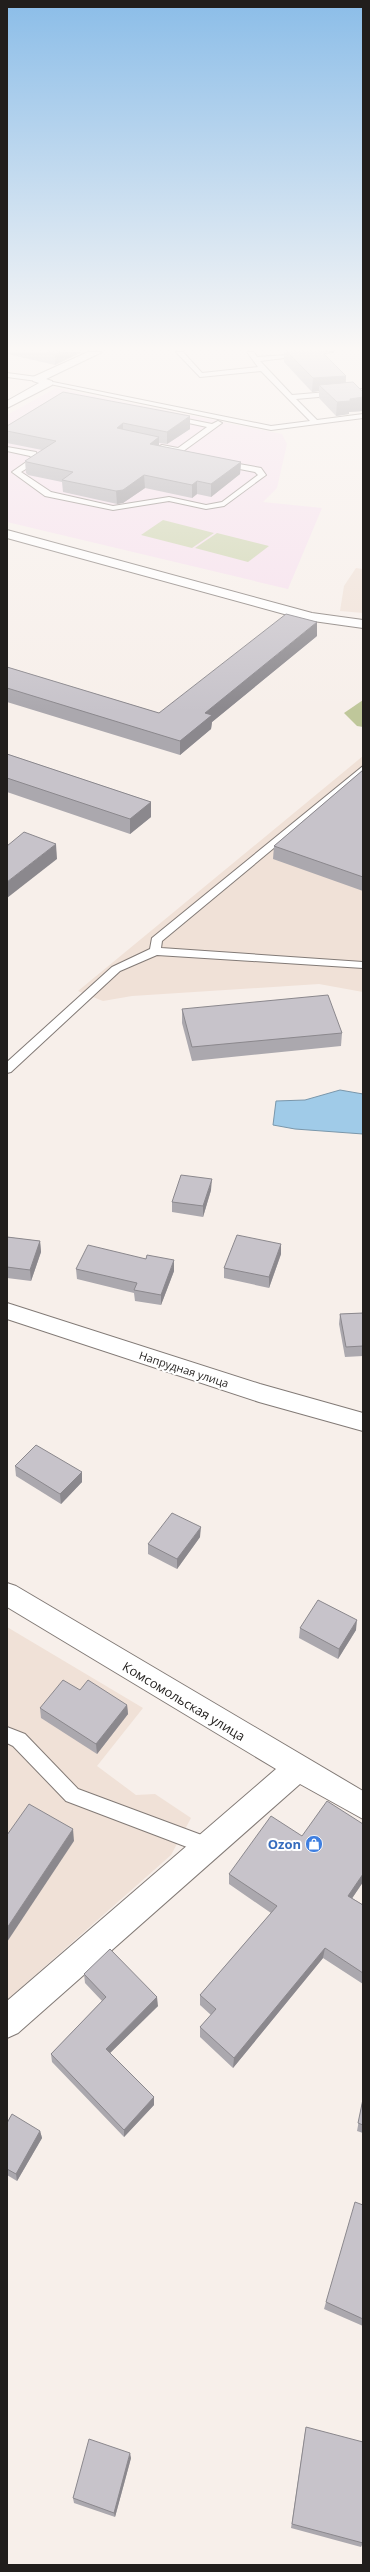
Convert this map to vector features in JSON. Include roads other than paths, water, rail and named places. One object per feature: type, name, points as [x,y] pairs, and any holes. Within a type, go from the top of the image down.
[{"type":"street","points":[[7,534],[311,617],[363,624]]},
{"type":"street","name":"Напрудная улица","points":[[7,1311],[259,1393],[363,1422]]},
{"type":"street","name":"Комсомольская улица","points":[[7,1594],[297,1769],[363,1806]]},
{"type":"street","points":[[7,2022],[297,1769]]},
{"type":"lane","points":[[16,472],[48,494],[113,508],[169,499],[206,507],[224,504],[262,475],[260,472]]},
{"type":"lane","points":[[155,951],[156,940],[363,769]]},
{"type":"lane","points":[[7,1068],[116,969],[155,951],[363,965]]},
{"type":"lane","points":[[7,1735],[18,1740],[72,1795],[208,1846]]},
{"type":"water","points":[[340,1090],[363,1094],[363,1134],[295,1129],[273,1125],[276,1101],[305,1100]]},
{"type":"place","name":"Ozon","points":[[314,1844]]}]
